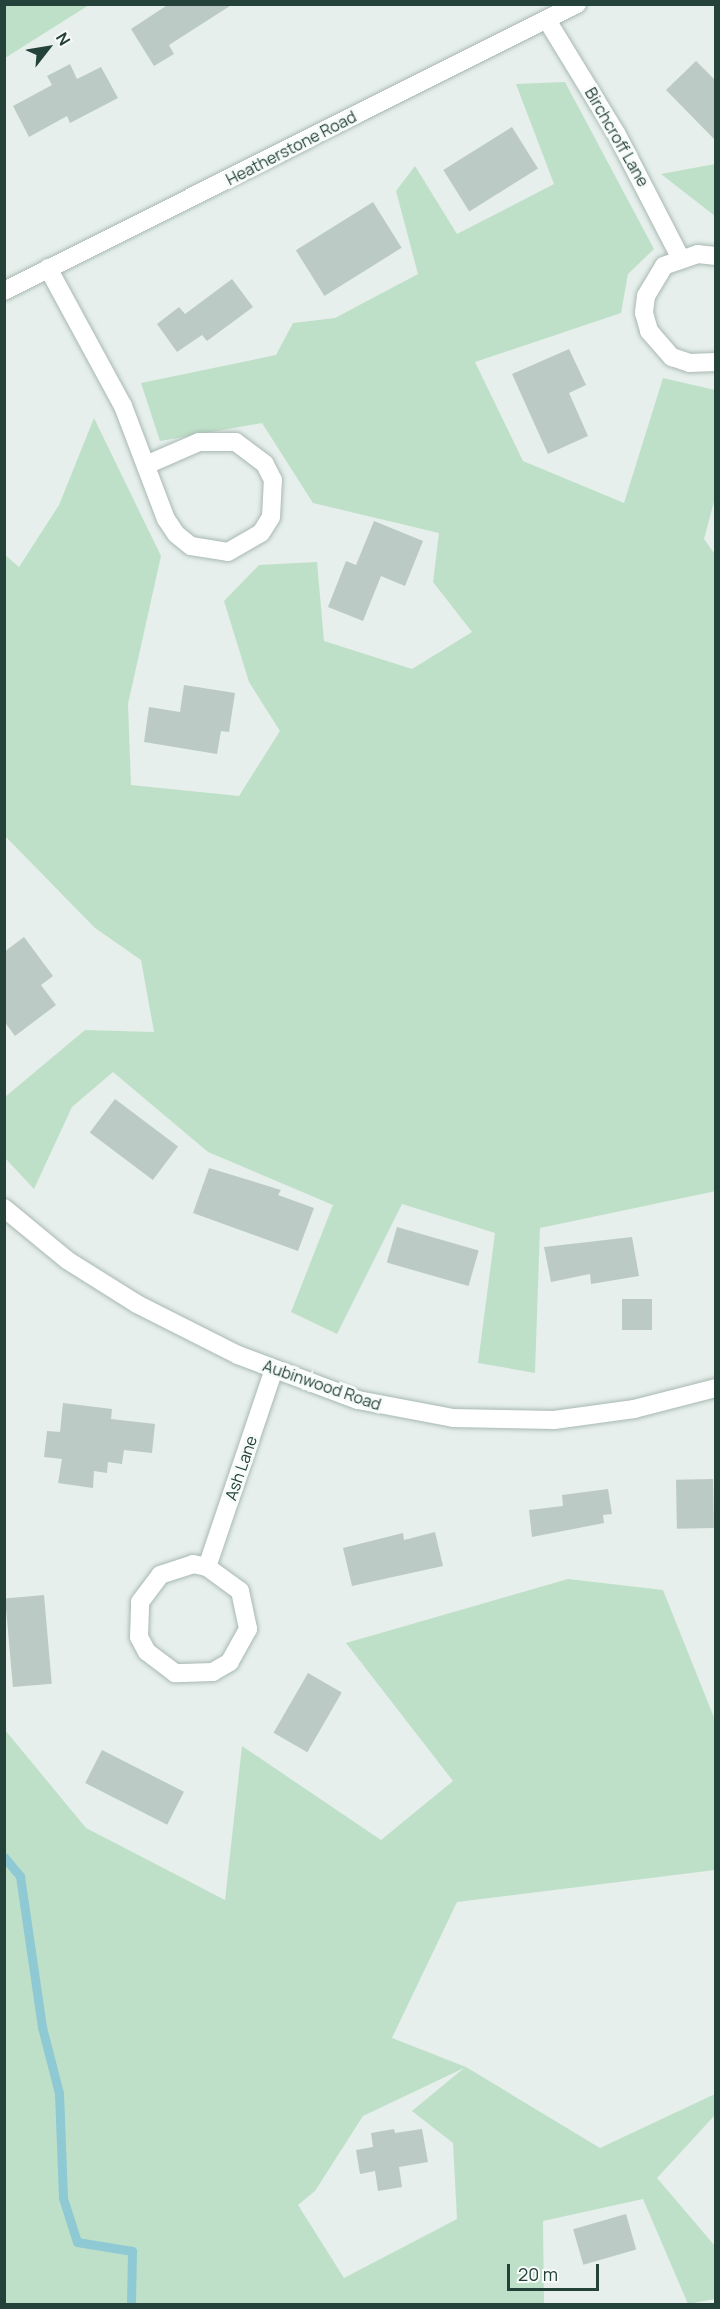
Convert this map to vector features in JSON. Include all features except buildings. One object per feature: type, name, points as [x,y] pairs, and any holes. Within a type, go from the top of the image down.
[{"type":"street","name":"Heatherstone Road","points":[[4,291],[577,4]]},
{"type":"street","name":"Birchcroff Lane","points":[[547,20],[616,133],[680,257]]},
{"type":"street","points":[[716,256],[680,257],[664,266],[646,296],[649,331],[672,357],[688,363],[716,362]]},
{"type":"street","points":[[48,268],[92,343],[146,465],[166,519],[191,546],[228,552],[246,546],[271,518],[274,490],[265,464],[236,442],[199,442],[146,465]]},
{"type":"street","name":"Aubinwood Road","points":[[4,1208],[68,1260],[137,1304],[274,1369],[403,1411],[504,1421],[604,1414],[716,1388]]},
{"type":"street","name":"Ash Lane","points":[[207,1567],[274,1369]]},
{"type":"street","points":[[184,1566],[207,1567],[240,1591],[248,1629],[230,1662],[213,1672],[175,1673],[147,1652],[138,1628],[140,1602],[160,1575],[184,1566]]},
{"type":"green space","points":[[5,4],[89,4],[89,5],[5,58]]},
{"type":"green space","points":[[565,82],[654,249],[628,274],[621,313],[475,362],[523,461],[624,503],[663,378],[715,390],[715,498],[704,539],[716,556],[716,1191],[540,1228],[535,1373],[478,1363],[495,1233],[402,1204],[337,1334],[291,1312],[333,1205],[208,1152],[113,1072],[72,1107],[34,1189],[5,1158],[5,1097],[85,1030],[154,1032],[141,960],[95,928],[5,836],[4,554],[19,567],[59,505],[94,418],[161,556],[128,704],[131,785],[239,796],[280,731],[249,682],[224,601],[259,565],[317,562],[324,641],[412,669],[472,632],[433,582],[439,533],[313,503],[262,423],[160,441],[141,383],[276,355],[293,323],[335,318],[418,274],[396,191],[415,166],[457,234],[554,184],[516,84]]},
{"type":"green space","points":[[715,164],[715,216],[661,174]]},
{"type":"green space","points":[[568,1579],[663,1590],[715,1720],[715,1870],[457,1902],[392,2038],[466,2067],[600,2148],[715,2094],[715,2115],[657,2178],[715,2246],[715,2299],[688,2304],[643,2199],[543,2221],[544,2304],[5,2304],[5,1730],[86,1828],[225,1900],[242,1746],[381,1840],[453,1781],[346,1643]],"holes":[[[464,2068],[412,2111],[453,2143],[457,2219],[344,2278],[298,2205],[315,2191],[363,2116]]]},
{"type":"waterway","points":[[4,1857],[20,1876],[42,2027],[59,2093],[63,2198],[77,2242],[132,2251],[131,2304]]}]
